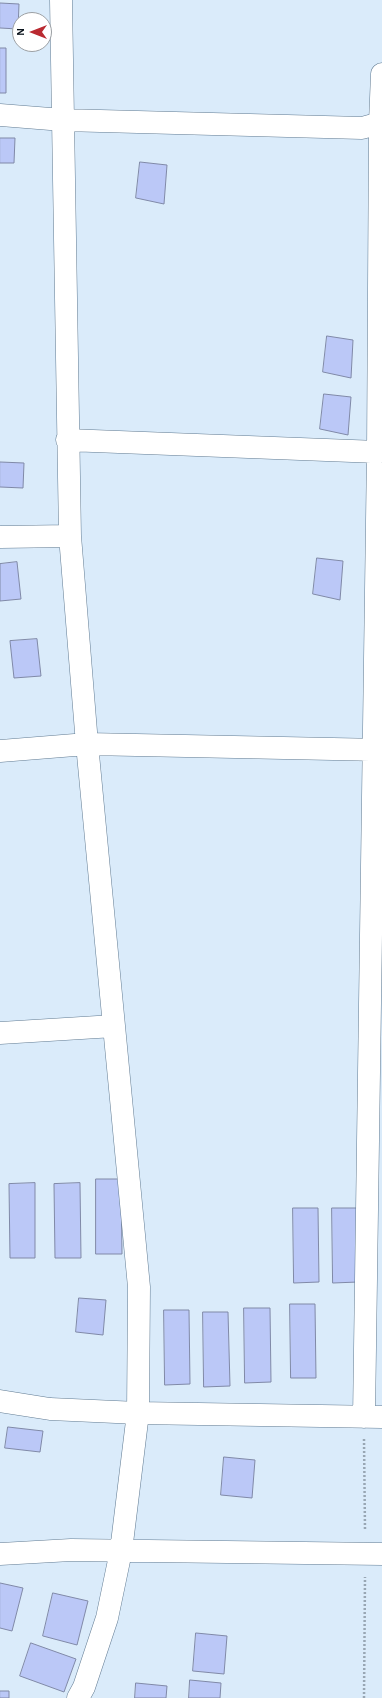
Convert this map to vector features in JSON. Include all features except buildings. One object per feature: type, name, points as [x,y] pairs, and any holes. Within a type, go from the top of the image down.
[{"type":"street","points":[[61,0],[67,440],[70,536],[87,744],[139,1287],[138,1413],[121,1551],[107,1618],[84,1687],[78,1698]]},
{"type":"street","points":[[0,1401],[50,1409],[138,1413],[373,1417],[378,750],[378,452],[382,74]]},
{"type":"street","points":[[0,115],[62,120],[362,128],[381,124]]},
{"type":"street","points":[[67,440],[378,452]]},
{"type":"street","points":[[0,537],[70,536]]},
{"type":"street","points":[[0,751],[87,744],[378,750]]},
{"type":"street","points":[[0,1033],[114,1026]]},
{"type":"street","points":[[0,1554],[71,1550],[374,1554]]},
{"type":"path","points":[[364,1698],[374,1554],[373,1417]]}]
